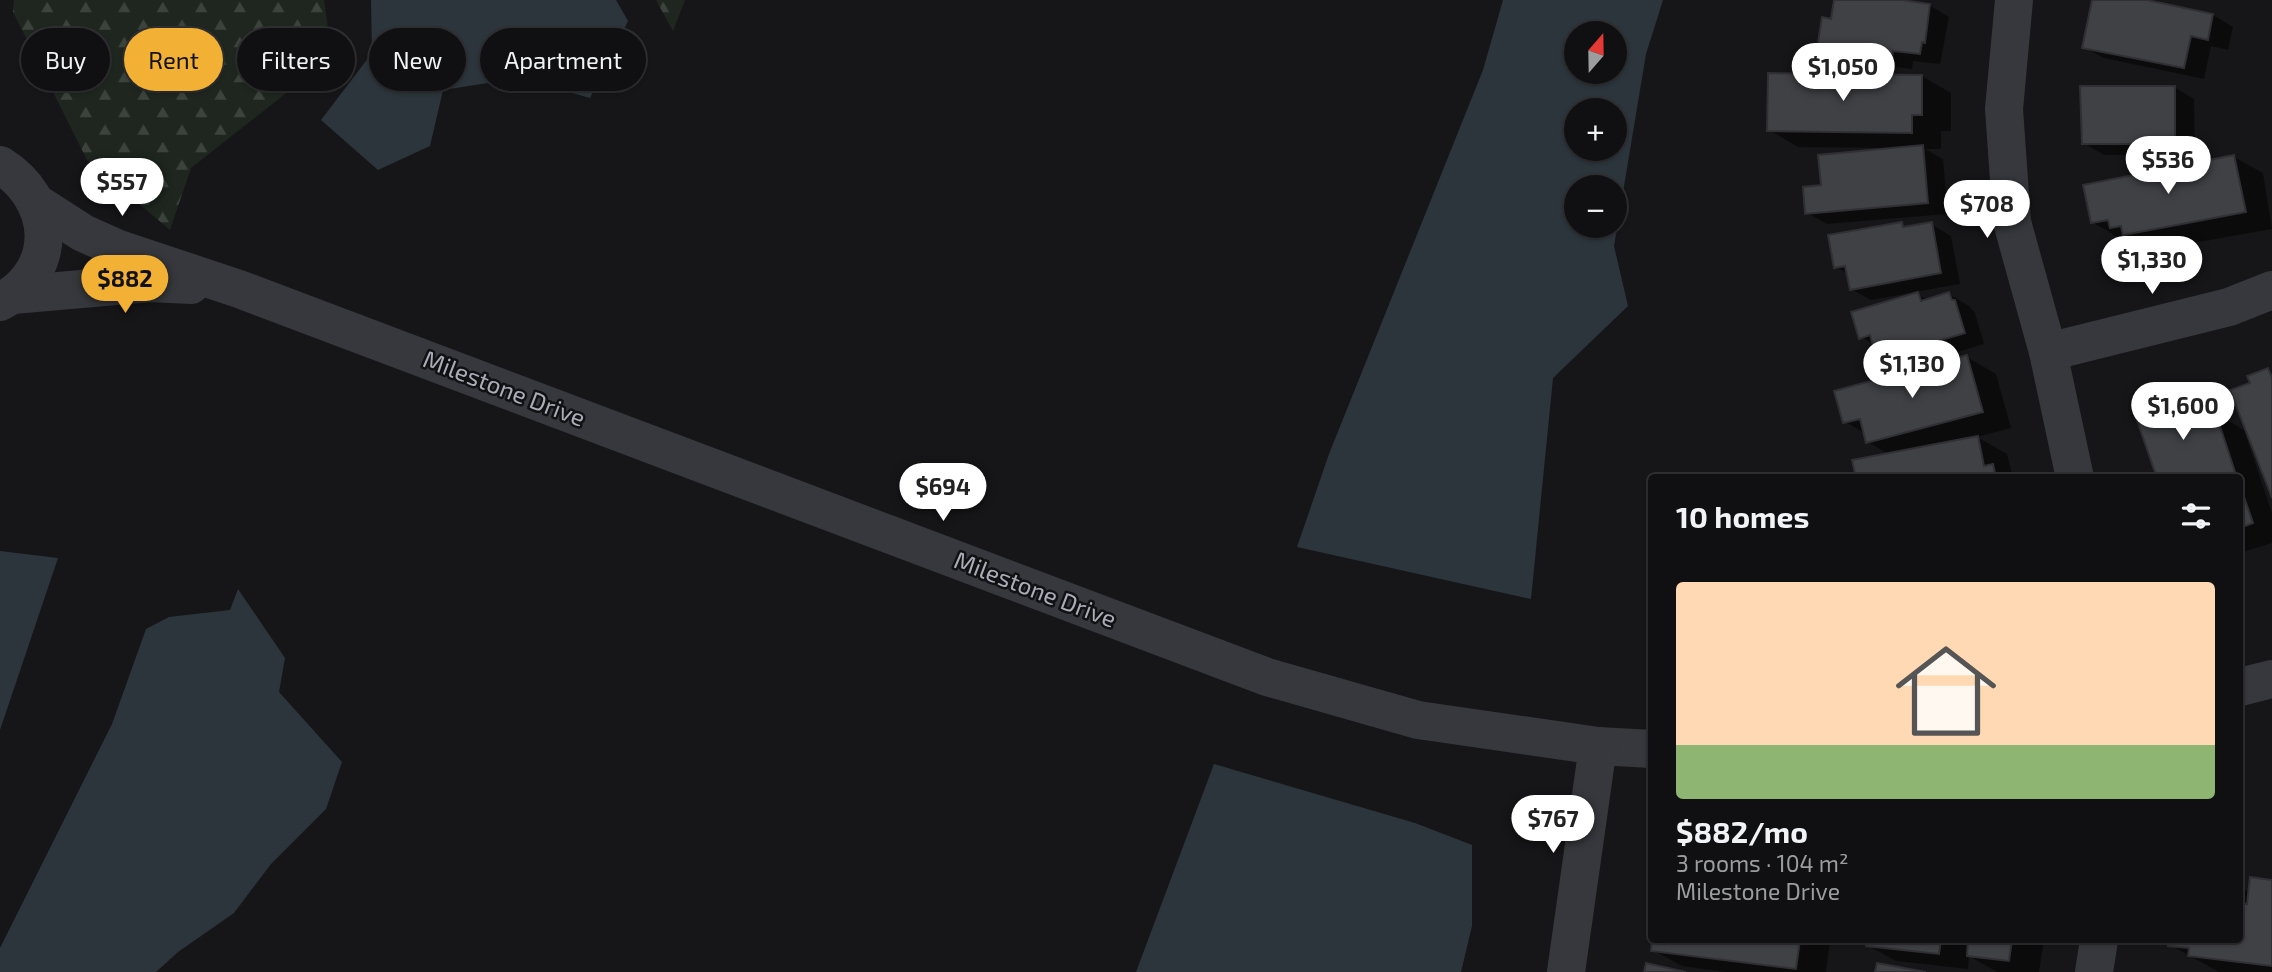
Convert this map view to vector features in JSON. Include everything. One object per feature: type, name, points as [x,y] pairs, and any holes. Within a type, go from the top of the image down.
[{"type":"street","points":[[2014,0],[2004,108],[2012,222],[2048,352],[2075,474]]},
{"type":"street","name":"Milestone Drive","points":[[13,172],[83,233],[119,249],[239,289],[1268,677],[1418,720],[1598,746],[1648,749]]},
{"type":"street","name":"Milestone Drive","points":[[7,299],[38,263],[43,244],[43,223],[13,172]]},
{"type":"street","name":"Milestone Drive","points":[[7,299],[150,283],[239,289]]},
{"type":"street","points":[[2048,352],[2229,307],[2272,290]]},
{"type":"street","points":[[2243,686],[2272,679]]},
{"type":"street","points":[[1566,972],[1598,746]]},
{"type":"street","points":[[2094,972],[2099,943]]},
{"type":"green space","points":[[14,0],[324,0],[328,28],[237,28],[237,91],[289,91],[191,168],[170,230],[87,160],[52,91],[110,91],[110,28],[21,28],[13,12]]},
{"type":"green space","points":[[656,0],[685,0],[673,31]]},
{"type":"shaded area","points":[[371,0],[616,0],[628,21],[625,28],[480,28],[480,84],[466,86],[466,28],[372,28]]},
{"type":"shaded area","points":[[1503,0],[1663,0],[1646,54],[1626,175],[1564,175],[1564,238],[1615,238],[1614,246],[1628,306],[1553,378],[1531,599],[1297,547],[1329,454],[1483,70]]},
{"type":"shaded area","points":[[369,57],[369,91],[443,91],[430,146],[378,170],[321,120],[343,91],[355,91],[355,75]]},
{"type":"shaded area","points":[[566,91],[593,91],[590,98]]},
{"type":"shaded area","points":[[0,551],[58,558],[0,730]]},
{"type":"shaded area","points":[[238,589],[285,658],[279,692],[342,762],[326,809],[271,864],[234,913],[178,952],[156,972],[0,972],[0,948],[112,724],[146,629],[169,617],[230,610]]},
{"type":"shaded area","points":[[1214,764],[1415,823],[1472,845],[1472,926],[1461,972],[1136,972]]},
{"type":"building","points":[[1834,0],[1902,0],[1930,4],[1925,43],[1922,42],[1920,54],[1893,51],[1892,59],[1817,49],[1822,17],[1831,19]]},
{"type":"building","points":[[2092,0],[2147,0],[2213,14],[2208,40],[2191,36],[2184,68],[2082,48]]},
{"type":"building","points":[[1768,73],[1922,75],[1922,115],[1912,115],[1912,133],[1767,131]]},
{"type":"building","points":[[2080,86],[2175,86],[2175,144],[2082,144]]},
{"type":"building","points":[[1923,145],[1928,203],[1805,214],[1803,187],[1821,185],[1818,155]]},
{"type":"building","points":[[2234,155],[2246,212],[2123,235],[2121,226],[2110,228],[2108,220],[2091,223],[2083,185]]},
{"type":"building","points":[[1902,222],[1903,227],[1932,222],[1941,273],[1850,290],[1845,266],[1834,268],[1828,235]]},
{"type":"building","points":[[1918,292],[1921,301],[1949,292],[1952,300],[1955,300],[1965,333],[1877,359],[1870,335],[1859,339],[1851,312]]},
{"type":"building","points":[[1967,355],[1983,412],[1866,443],[1860,419],[1843,423],[1834,391]]},
{"type":"building","points":[[2268,368],[2272,378],[2272,498],[2230,390],[2250,383],[2247,376]]},
{"type":"building","points":[[2173,395],[2183,421],[2215,411],[2236,474],[2156,474],[2132,406]]},
{"type":"building","points":[[1978,436],[1984,466],[1993,464],[1995,474],[1855,474],[1852,460]]},
{"type":"building","points":[[2243,494],[2253,523],[2243,527]]},
{"type":"building","points":[[2250,877],[2272,880],[2272,966],[2188,956],[2189,948],[2168,946],[2168,943],[2243,943],[2243,903],[2247,904]]},
{"type":"building","points":[[1652,943],[1800,943],[1796,969],[1651,951]]},
{"type":"building","points":[[1866,943],[1941,943],[1939,954],[1866,946]]},
{"type":"building","points":[[1968,943],[2012,943],[2009,961],[1967,956]]},
{"type":"building","points":[[1646,963],[1686,972],[1644,972]]},
{"type":"building","points":[[1877,963],[1926,972],[1875,972]]}]
